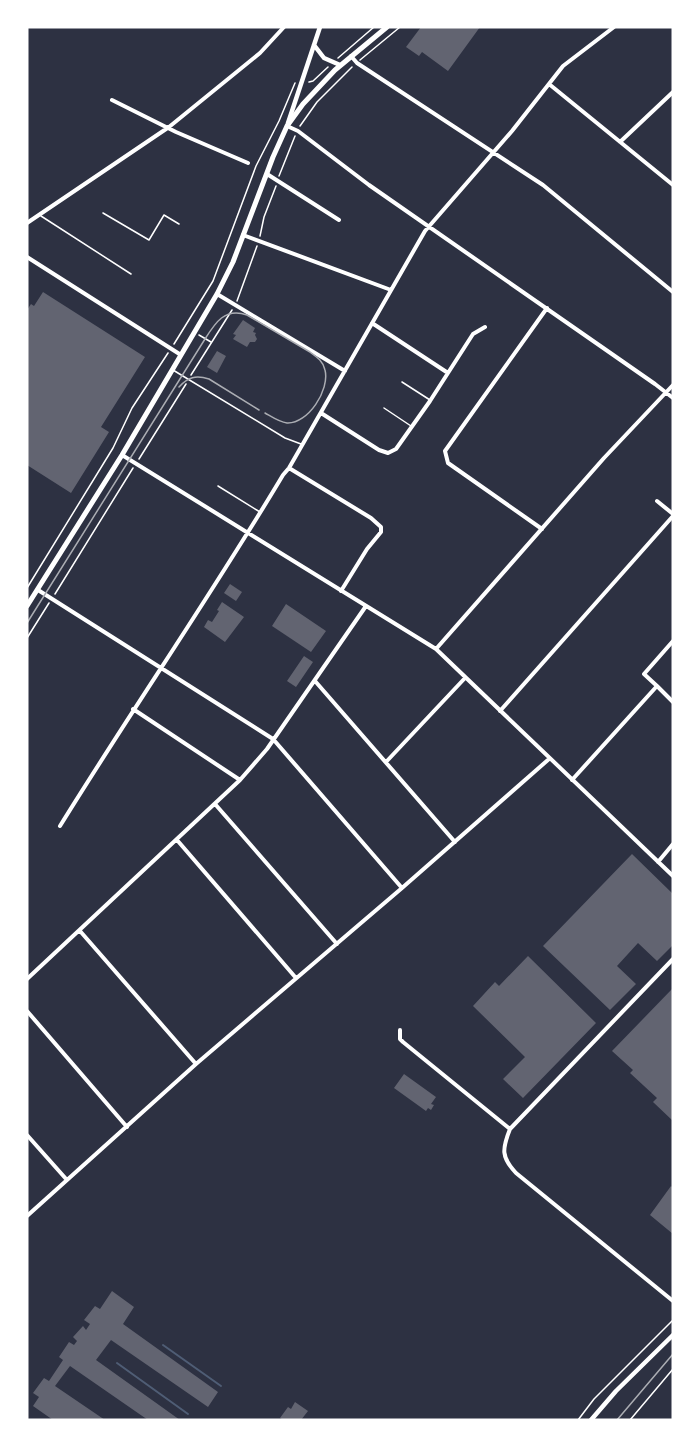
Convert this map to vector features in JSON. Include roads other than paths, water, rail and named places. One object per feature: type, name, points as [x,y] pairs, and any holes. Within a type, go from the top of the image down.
[{"type":"main road","points":[[27,606],[122,455],[217,294],[287,126],[315,90],[340,65],[387,27]]},
{"type":"street","points":[[27,223],[170,127],[260,53],[284,27]]},
{"type":"street","points":[[320,27],[297,83],[287,126],[298,131],[369,185],[673,398]]},
{"type":"street","points":[[60,826],[289,468],[429,226],[494,152],[563,66],[614,27]]},
{"type":"street","points":[[314,45],[324,58],[340,65]]},
{"type":"street","points":[[351,56],[357,63],[543,185],[673,292]]},
{"type":"street","points":[[549,84],[673,185]]},
{"type":"street","points":[[620,142],[673,92]]},
{"type":"street","points":[[112,100],[248,163]]},
{"type":"street","points":[[267,174],[339,220]]},
{"type":"street","points":[[243,235],[391,290]]},
{"type":"street","points":[[27,257],[181,355]]},
{"type":"street","points":[[217,294],[345,371]]},
{"type":"street","points":[[542,529],[448,463],[445,451],[547,308]]},
{"type":"street","points":[[372,323],[448,373]]},
{"type":"street","points":[[321,412],[379,450],[388,453],[396,449],[473,334],[485,327]]},
{"type":"street","points":[[436,649],[673,385]]},
{"type":"street","points":[[122,455],[436,649],[673,876]]},
{"type":"street","points":[[289,468],[371,518],[381,527],[381,532],[367,549],[341,591]]},
{"type":"street","points":[[500,711],[673,515],[657,501]]},
{"type":"street","points":[[37,589],[273,739],[402,888]]},
{"type":"street","points":[[27,979],[240,780],[267,749],[366,606]]},
{"type":"street","points":[[673,641],[644,674],[673,702]]},
{"type":"street","points":[[386,762],[465,678]]},
{"type":"street","points":[[315,681],[454,842]]},
{"type":"street","points":[[572,780],[657,686]]},
{"type":"street","points":[[133,709],[240,780]]},
{"type":"street","points":[[27,1216],[196,1064],[549,759]]},
{"type":"street","points":[[215,804],[337,944]]},
{"type":"street","points":[[176,840],[296,978]]},
{"type":"street","points":[[658,862],[673,844]]},
{"type":"street","points":[[80,930],[196,1064]]},
{"type":"street","points":[[673,959],[510,1129],[504,1144],[505,1158],[516,1173],[673,1301]]},
{"type":"street","points":[[27,1011],[127,1127]]},
{"type":"street","points":[[400,1030],[400,1038],[403,1042],[510,1129]]},
{"type":"street","points":[[27,1135],[67,1180]]},
{"type":"street","points":[[591,1420],[616,1391],[673,1335]]},
{"type":"lane","points":[[103,213],[149,240],[164,215],[179,224]]},
{"type":"lane","points":[[40,214],[78,242],[131,274]]},
{"type":"lane","points":[[172,369],[285,438],[302,444]]},
{"type":"lane","points":[[402,382],[430,401]]},
{"type":"lane","points":[[384,408],[412,426]]},
{"type":"lane","points":[[218,486],[261,513]]},
{"type":"waterway","points":[[163,1345],[221,1386]]},
{"type":"waterway","points":[[117,1363],[188,1414]]},
{"type":"tram line","points":[[27,623],[209,333],[217,322],[227,315],[233,313],[247,315],[310,352],[324,367],[326,378],[324,387],[310,412],[295,422],[287,423],[265,413]]},
{"type":"tram line","points":[[179,387],[192,378],[209,379],[259,410]]},
{"type":"tram line","points":[[617,1420],[673,1354]]}]
